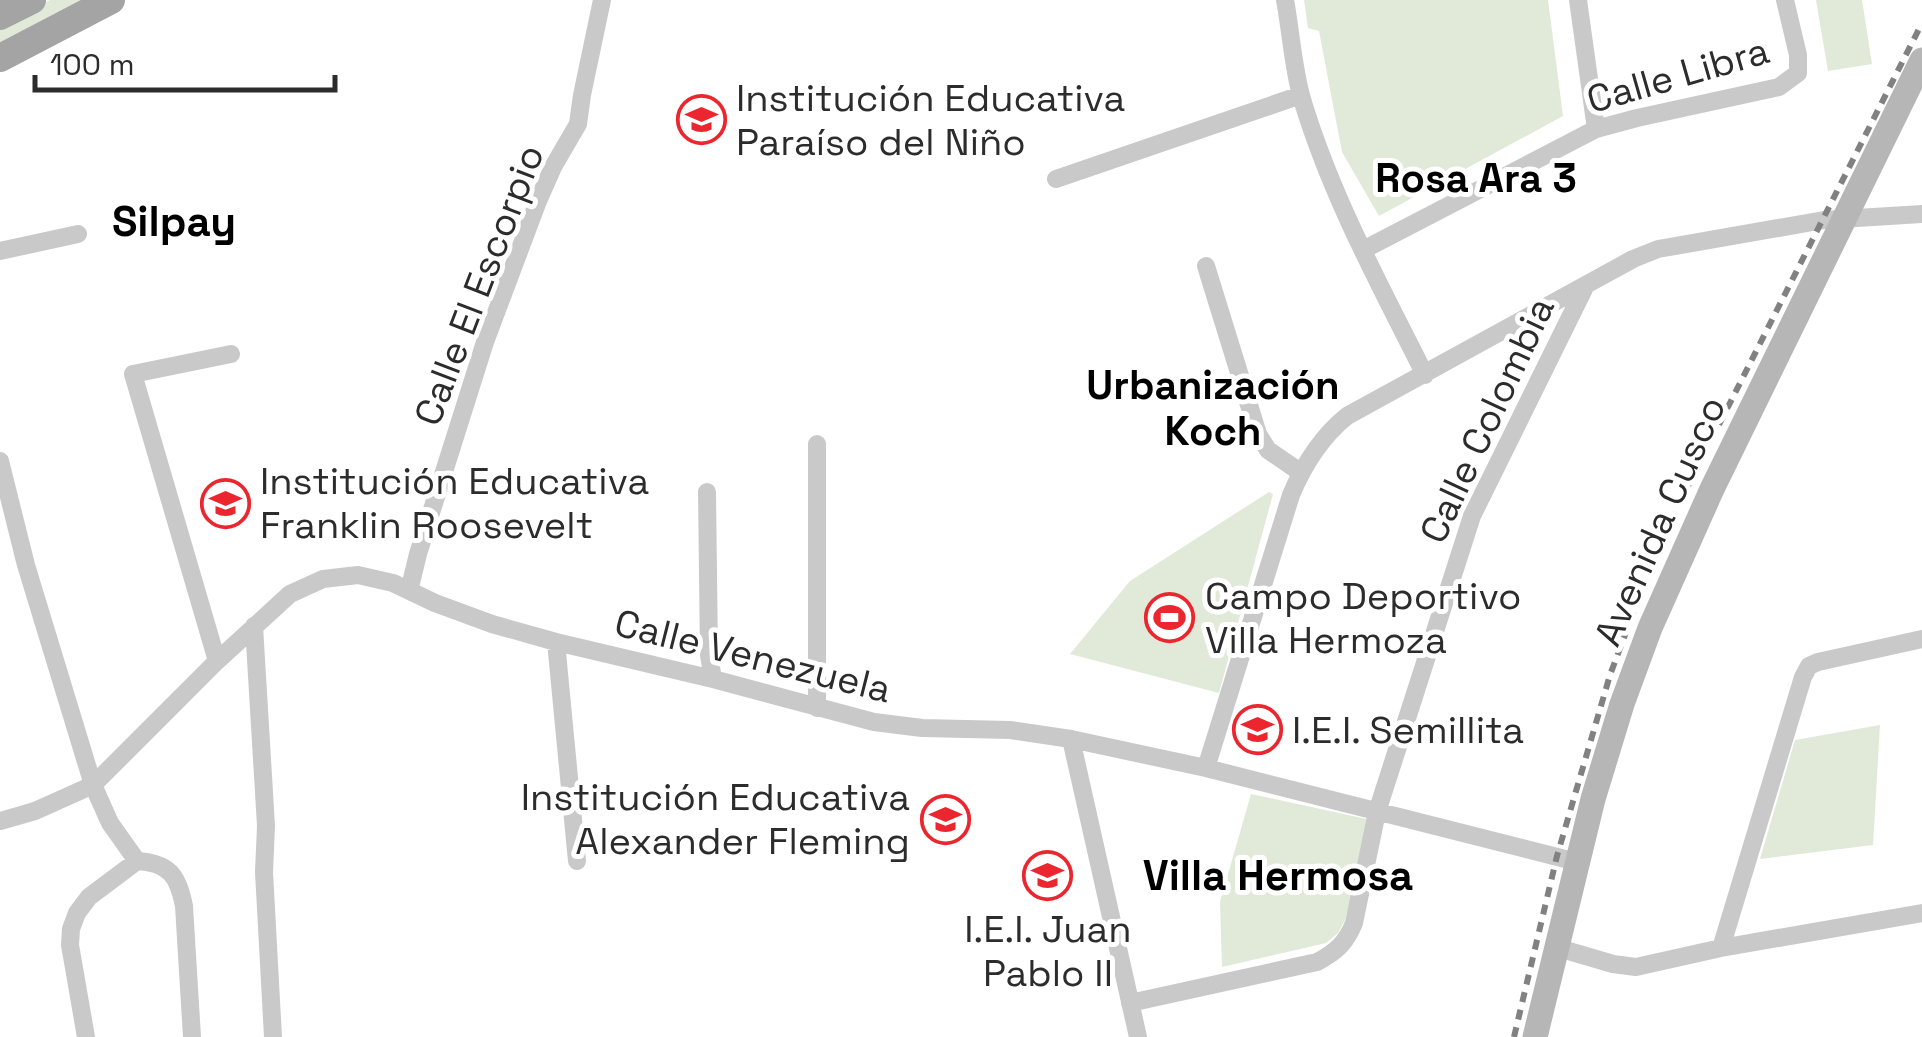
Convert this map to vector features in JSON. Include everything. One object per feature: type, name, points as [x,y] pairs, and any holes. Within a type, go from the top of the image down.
[{"type":"main road","points":[[0,16],[32,0]]},
{"type":"main road","points":[[0,58],[112,0]]},
{"type":"main road","name":"Avenida Cusco","points":[[1535,1037],[1604,762],[1650,628],[1712,489],[1922,60]]},
{"type":"street","name":"Calle El Escorpio","points":[[409,591],[485,342],[538,200],[578,124],[602,0]]},
{"type":"street","points":[[1285,0],[1301,95],[1323,160],[1425,375]]},
{"type":"street","points":[[1578,0],[1596,128]]},
{"type":"street","name":"Calle Libra","points":[[1363,250],[1596,128],[1779,87],[1798,73],[1786,0]]},
{"type":"street","points":[[1056,179],[1301,95]]},
{"type":"street","points":[[1206,768],[1290,494],[1300,472],[1332,428],[1347,416],[1632,258],[1658,249],[1824,220],[1922,214]]},
{"type":"street","points":[[0,251],[78,234]]},
{"type":"street","points":[[1206,266],[1258,434],[1268,450],[1300,472]]},
{"type":"street","name":"Calle Colombia","points":[[1130,1003],[1317,962],[1347,940],[1377,812],[1472,516],[1586,284]]},
{"type":"street","points":[[217,660],[133,374],[231,354]]},
{"type":"street","points":[[817,444],[817,708]]},
{"type":"street","points":[[0,462],[26,566],[93,785],[110,823],[137,861]]},
{"type":"street","points":[[707,492],[709,654],[714,679]]},
{"type":"street","name":"Calle Venezuela","points":[[0,821],[35,811],[93,785],[217,660],[290,594],[340,576],[376,578],[462,614],[556,642],[874,722],[922,728],[1010,730],[1070,739],[1206,768],[1577,862]]},
{"type":"street","points":[[254,626],[274,1037]]},
{"type":"street","points":[[1721,948],[1809,666],[1922,639]]},
{"type":"street","points":[[556,642],[577,861]]},
{"type":"street","points":[[1070,739],[1138,1037]]},
{"type":"street","points":[[86,1037],[70,945],[71,929],[89,897],[137,861],[157,862],[180,887],[192,1037]]},
{"type":"street","points":[[1555,947],[1636,967],[1922,913]]},
{"type":"green space","points":[[50,0],[83,0],[0,43],[0,26]]},
{"type":"green space","points":[[1304,0],[1548,0],[1563,116],[1379,216],[1342,152],[1319,31],[1308,28]]},
{"type":"green space","points":[[1816,0],[1862,0],[1872,64],[1828,71]]},
{"type":"green space","name":"Campo Deportivo Villa Hermoza","points":[[1269,492],[1273,494],[1219,693],[1070,654],[1130,581]]},
{"type":"green space","points":[[1880,725],[1873,845],[1760,859],[1795,740]]},
{"type":"green space","points":[[1251,794],[1371,820],[1345,920],[1338,933],[1326,943],[1222,967],[1220,902]]},
{"type":"railway","points":[[1514,1037],[1557,856],[1610,675],[1640,595],[1687,488],[1922,23]]},
{"type":"place","name":"Institución Educativa Paraíso del Niño","points":[[701,120]]},
{"type":"place","name":"Institución Educativa Franklin Roosevelt","points":[[225,503]]},
{"type":"place","name":"Campo Deportivo Villa Hermoza","points":[[1170,618]]},
{"type":"place","name":"I.E.I. Semillita","points":[[1257,730]]},
{"type":"place","name":"Institución Educativa Alexander Fleming","points":[[945,819]]},
{"type":"place","name":"I.E.I. Juan Pablo II","points":[[1048,875]]},
{"type":"district","name":"Rosa Ara 3","points":[[1476,178]]},
{"type":"district","name":"Silpay","points":[[174,221]]},
{"type":"district","name":"Urbanización Koch","points":[[1213,408]]},
{"type":"district","name":"Villa Hermosa","points":[[1278,875]]}]
